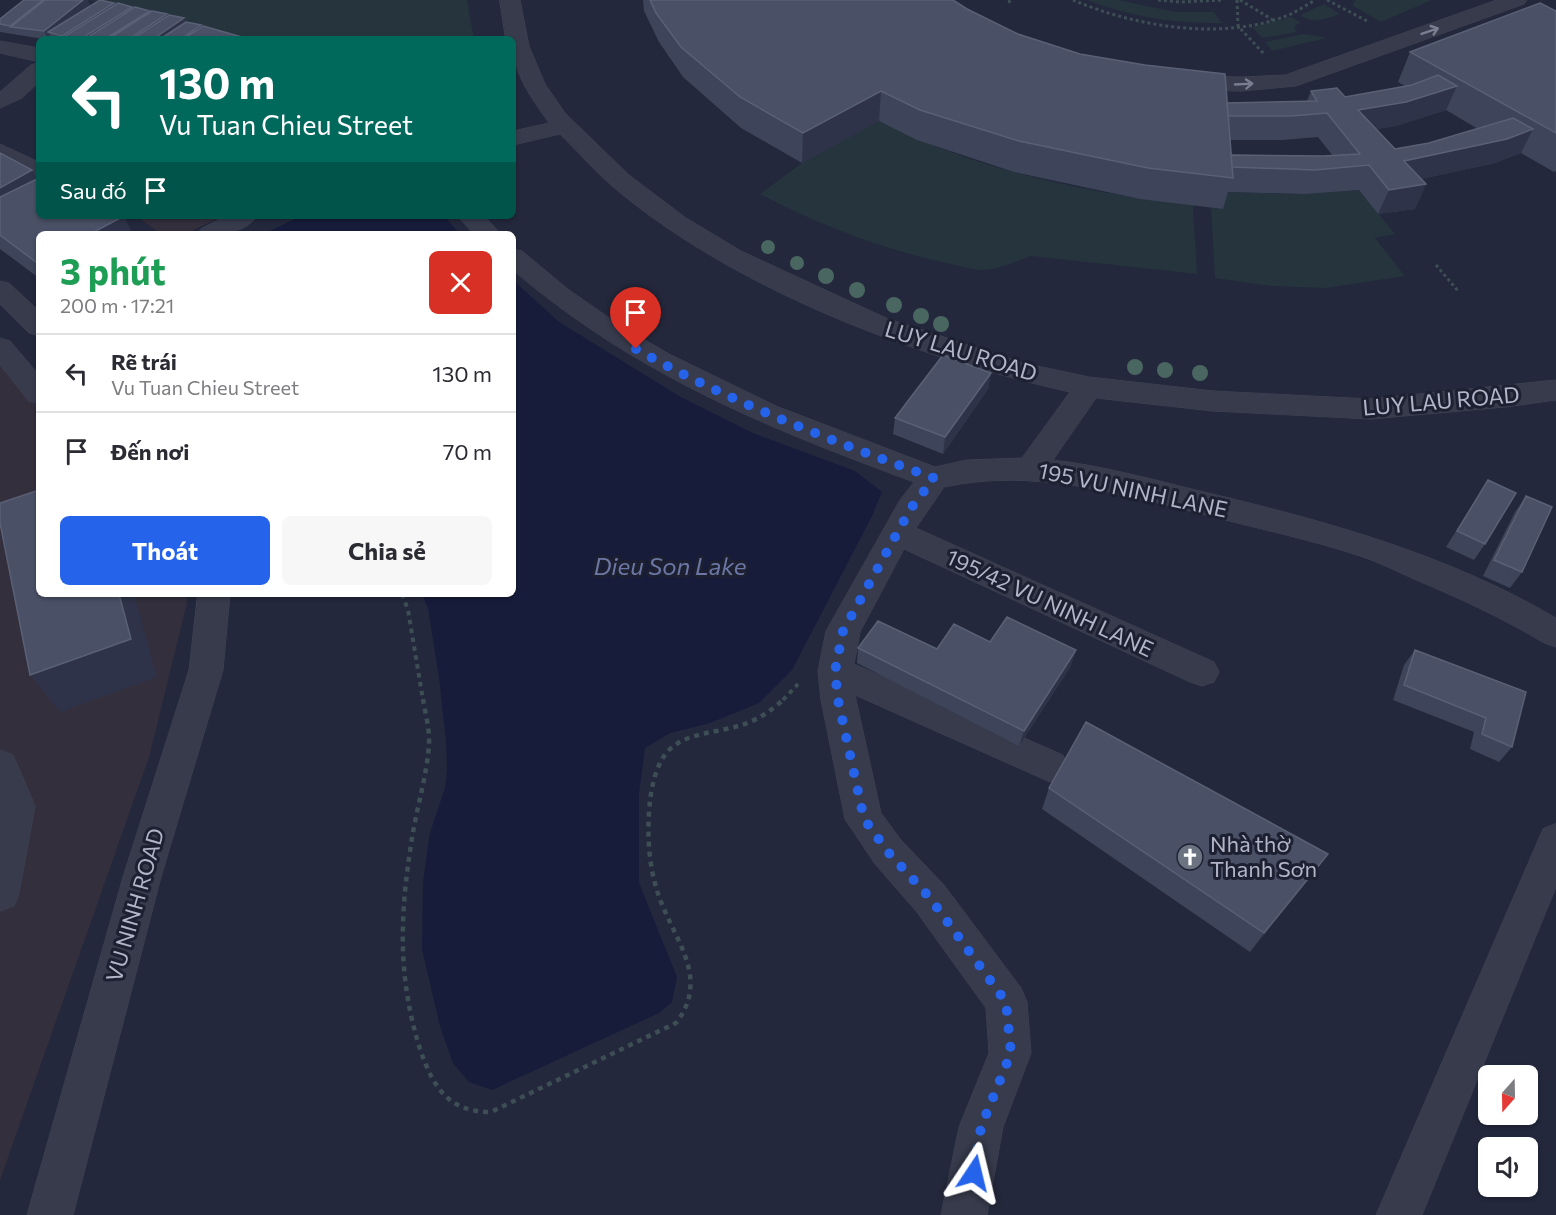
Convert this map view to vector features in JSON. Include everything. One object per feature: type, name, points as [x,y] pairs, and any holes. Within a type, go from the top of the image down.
[{"type":"street","name":"LUY LAU ROAD","points":[[510,0],[518,46],[534,84],[565,126],[620,180],[677,223],[732,257],[876,324],[1018,371],[1089,387],[1213,401],[1370,409],[1505,398],[1556,390]]},
{"type":"street","points":[[1164,81],[1242,84],[1288,81],[1517,0]]},
{"type":"street","points":[[0,47],[36,54]]},
{"type":"street","points":[[0,101],[14,93],[36,73]]},
{"type":"street","points":[[516,137],[565,126]]},
{"type":"street","points":[[0,151],[36,169]]},
{"type":"street","points":[[216,231],[239,219]]},
{"type":"street","points":[[473,219],[485,231]]},
{"type":"street","points":[[516,260],[555,295],[585,317],[653,359],[718,392],[776,417],[934,478],[911,508],[819,674]]},
{"type":"street","points":[[0,289],[36,321]]},
{"type":"street","points":[[3,357],[36,391]]},
{"type":"street","points":[[1031,468],[1089,387]]},
{"type":"street","name":"195 VU NINH LANE","points":[[934,478],[958,472],[1031,468],[1131,485],[1369,546],[1495,601],[1556,634]]},
{"type":"street","name":"195/42 VU NINH LANE","points":[[898,533],[1202,672]]},
{"type":"street","name":"VU NINH ROAD","points":[[50,1215],[142,877],[206,670],[214,597]]},
{"type":"street","points":[[819,674],[1050,766]]},
{"type":"street","points":[[819,674],[838,700],[864,819],[888,852],[930,898],[1006,1002],[1011,1053],[981,1127],[964,1215]]},
{"type":"street","points":[[0,766],[16,806],[0,893]]},
{"type":"street","points":[[1399,1215],[1556,841]]},
{"type":"path","points":[[1008,2],[1013,0]]},
{"type":"path","points":[[1073,0],[1110,15],[1190,27],[1238,26],[1274,20],[1305,8],[1315,0]]},
{"type":"path","points":[[1158,0],[1180,3],[1224,0]]},
{"type":"path","points":[[1266,56],[1238,26],[1238,0],[1274,20]]},
{"type":"path","points":[[1327,0],[1374,25]]},
{"type":"path","points":[[1436,265],[1459,292]]},
{"type":"path","points":[[403,597],[408,610],[419,671],[429,743],[412,838],[402,916],[403,962],[409,1012],[425,1064],[438,1088],[453,1104],[474,1112],[491,1112],[522,1098],[656,1034],[676,1023],[681,1017],[692,992],[690,975],[659,897],[652,863],[650,802],[653,780],[670,748],[685,741],[747,723],[788,698],[819,674]]},
{"type":"shaded area","points":[[89,0],[467,0],[473,36],[233,36]]},
{"type":"shaded area","points":[[1087,0],[1118,0],[1176,12],[1214,12],[1222,23],[1153,18],[1120,11]]},
{"type":"shaded area","points":[[1355,0],[1432,0],[1381,22],[1353,6]]},
{"type":"shaded area","points":[[1324,4],[1340,14],[1315,20],[1300,15]]},
{"type":"shaded area","points":[[1291,17],[1300,22],[1294,27],[1297,32],[1262,38],[1252,27]]},
{"type":"shaded area","points":[[1303,34],[1327,38],[1272,51],[1265,42]]},
{"type":"shaded area","points":[[879,121],[954,153],[1032,177],[1112,194],[1193,205],[1197,274],[1031,256],[995,268],[973,269],[874,243],[828,226],[760,194],[802,163]]},
{"type":"shaded area","points":[[1359,190],[1395,234],[1375,238],[1405,276],[1325,288],[1271,286],[1215,278],[1211,208],[1223,209],[1222,192],[1306,194]]},
{"type":"shaded area","points":[[140,219],[217,219],[191,231],[157,231]]},
{"type":"shaded area","points":[[0,352],[36,395],[36,597],[186,597],[187,603],[149,757],[0,1180]]},
{"type":"water","points":[[295,219],[447,219],[457,231],[270,231]]},
{"type":"water","name":"Dieu Son Lake","points":[[516,283],[559,322],[679,396],[755,434],[855,471],[882,492],[872,516],[792,670],[759,703],[710,723],[670,733],[645,748],[639,794],[639,883],[677,977],[672,1002],[659,1013],[492,1090],[469,1082],[453,1063],[440,1026],[422,949],[423,882],[430,833],[445,788],[447,770],[439,677],[428,608],[423,597],[516,597]]},
{"type":"building","points":[[24,0],[43,0],[10,26],[0,24],[0,19]]},
{"type":"building","points":[[45,0],[83,0],[44,31],[11,27]]},
{"type":"building","points":[[100,0],[114,3],[62,36],[48,32]]},
{"type":"building","points":[[650,0],[953,0],[1018,34],[1080,54],[1145,65],[1225,74],[1233,178],[1148,168],[1019,141],[920,110],[881,91],[803,133],[740,97],[681,47],[656,13]]},
{"type":"building","points":[[118,3],[132,7],[86,36],[65,36]]},
{"type":"building","points":[[1540,3],[1556,11],[1556,133],[1410,52]]},
{"type":"building","points":[[135,7],[150,11],[110,36],[90,36]]},
{"type":"building","points":[[152,11],[167,14],[134,36],[113,36]]},
{"type":"building","points":[[169,15],[184,18],[157,36],[137,36]]},
{"type":"building","points":[[186,22],[201,25],[185,36],[165,36]]},
{"type":"building","points":[[203,26],[238,36],[188,36]]},
{"type":"building","points":[[1438,75],[1457,86],[1406,102],[1358,110],[1395,149],[1429,143],[1513,118],[1533,129],[1507,139],[1404,161],[1426,184],[1389,190],[1369,165],[1315,170],[1232,167],[1231,155],[1360,154],[1327,113],[1291,116],[1228,116],[1227,103],[1317,101],[1311,91],[1337,88],[1345,97],[1412,85]]},
{"type":"building","points":[[0,153],[32,170],[0,188]]},
{"type":"building","points":[[36,179],[36,219],[118,219],[96,231],[36,231],[36,262],[0,235],[0,197]]},
{"type":"building","points":[[943,355],[991,373],[945,437],[895,418]]},
{"type":"building","points":[[1488,480],[1516,493],[1485,544],[1457,531]]},
{"type":"building","points":[[36,491],[36,597],[120,597],[131,639],[30,675],[0,523],[0,503]]},
{"type":"building","points":[[1526,496],[1552,507],[1522,572],[1494,560]]},
{"type":"building","points":[[1007,617],[1076,650],[1024,731],[858,648],[878,621],[937,649],[954,624],[990,642]]},
{"type":"building","points":[[1415,650],[1526,692],[1512,747],[1482,734],[1486,718],[1404,685]]},
{"type":"building","points":[[1086,722],[1328,854],[1264,933],[1049,788]]},
{"type":"place","name":"Nhà thờ Thanh Sơn","points":[[1190,857]]},
{"type":"route","points":[[636,349],[718,392],[934,478],[911,508],[843,631],[835,671],[838,700],[864,819],[888,852],[930,898],[1006,1002],[1011,1053],[981,1127],[974,1173]]}]
